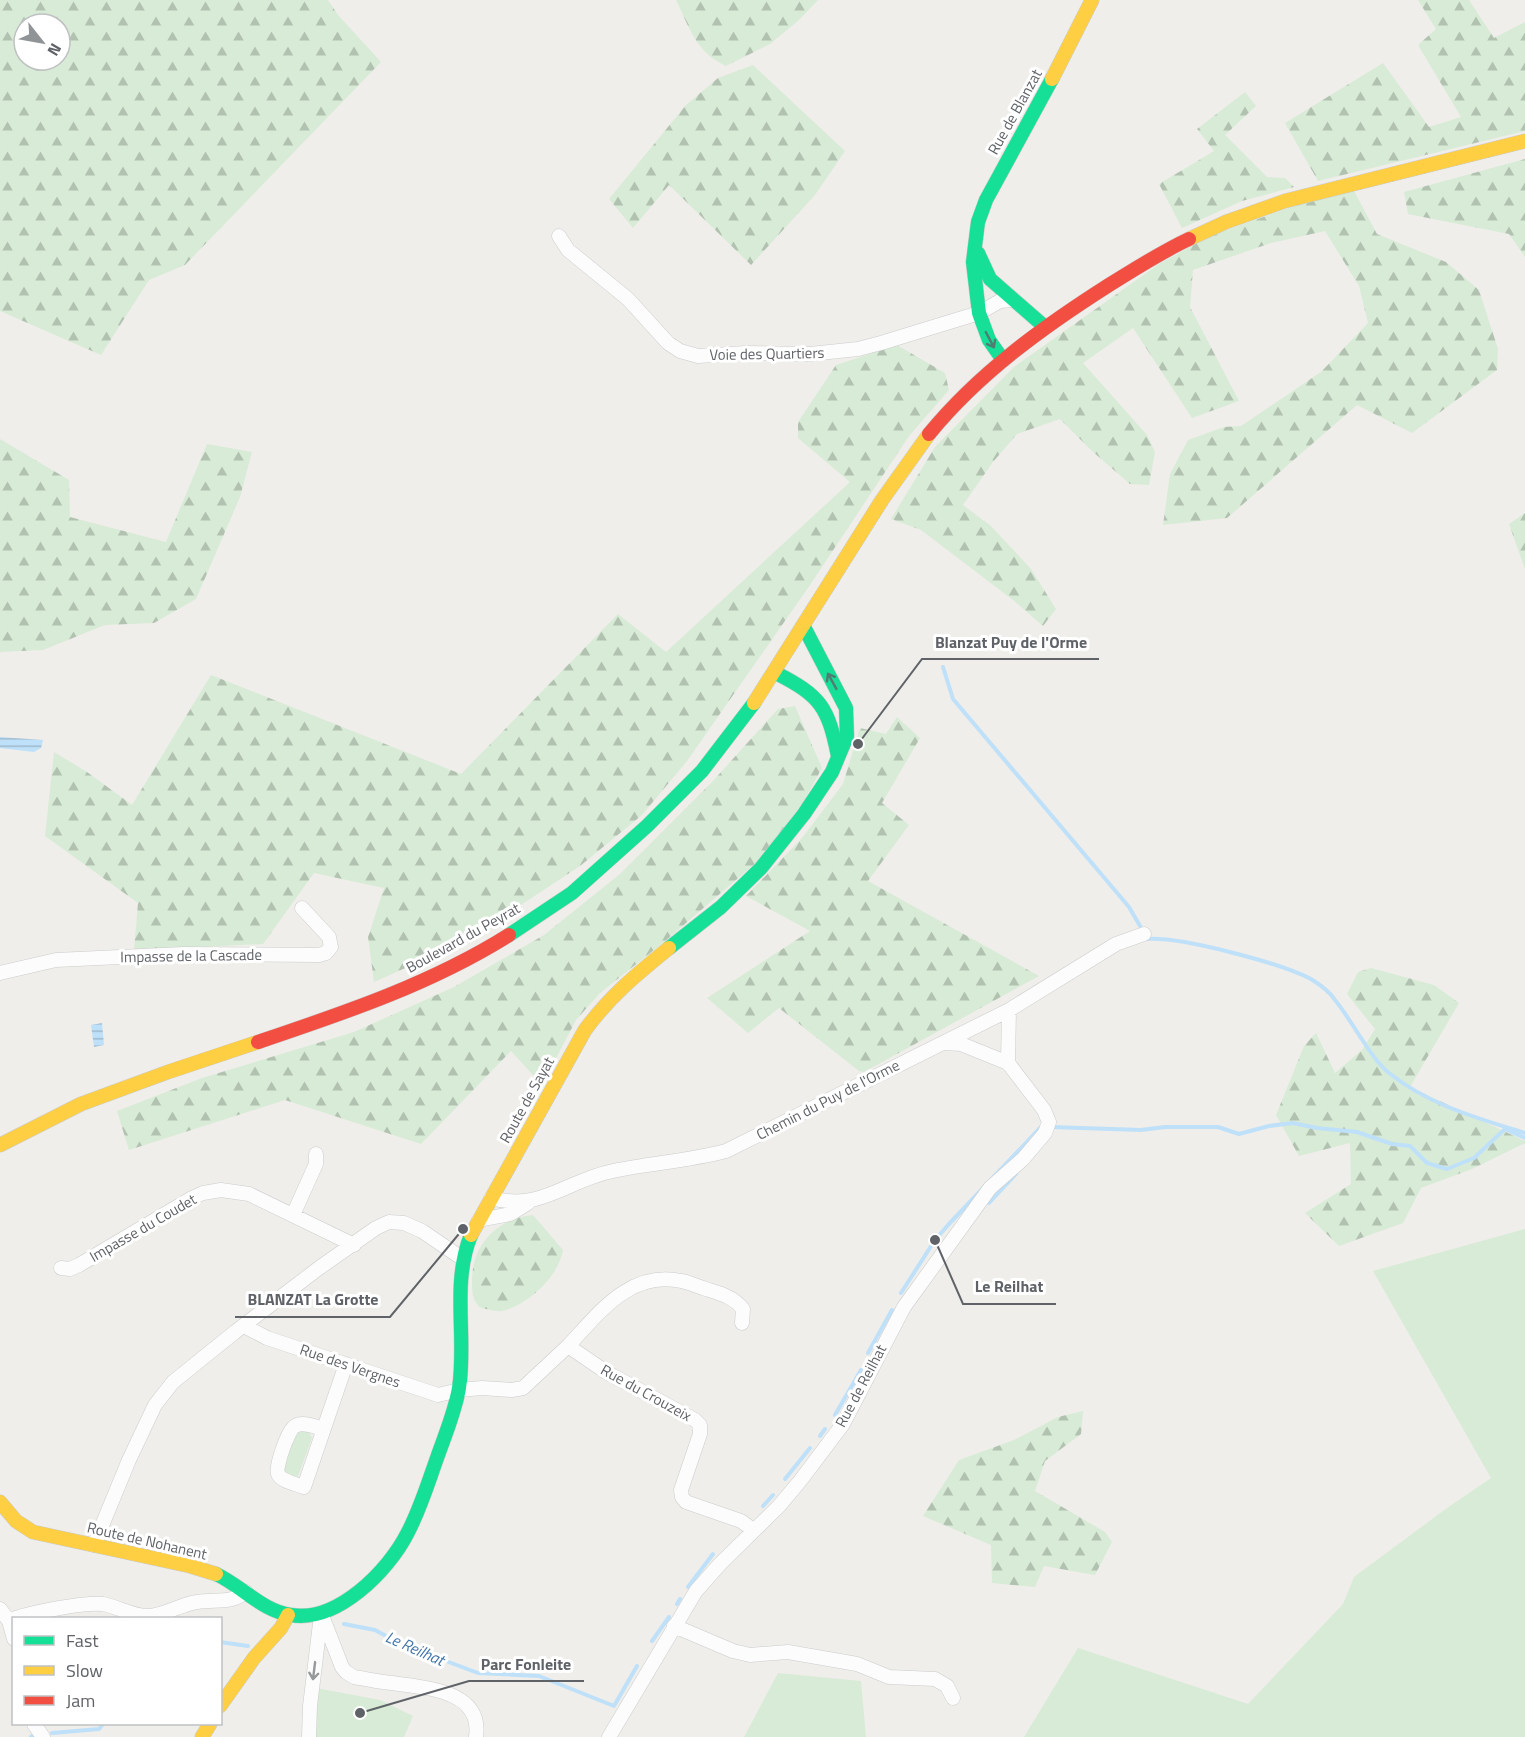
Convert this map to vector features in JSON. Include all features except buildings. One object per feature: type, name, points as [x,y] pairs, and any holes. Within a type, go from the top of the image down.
[{"type":"street","name":"Rue de Blanzat","points":[[1003,360],[988,340],[979,313],[973,262],[978,222],[986,200],[1053,78],[1092,0]]},
{"type":"street","name":"Boulevard du Peyrat","points":[[0,1145],[76,1106],[157,1075],[256,1043],[376,1000],[434,976],[501,940],[572,892],[638,836],[696,778],[748,714],[776,673],[901,471],[949,411],[1003,360],[1045,327],[1183,242],[1229,220],[1285,201],[1525,141]]},
{"type":"street","name":"Voie des Quartiers","points":[[560,236],[568,250],[628,299],[668,343],[691,355],[835,352],[880,344],[979,313],[1000,301],[1014,300]]},
{"type":"street","points":[[975,242],[990,279],[1045,327]]},
{"type":"street","name":"Route de Sayat","points":[[288,1615],[303,1617],[321,1613],[341,1604],[371,1582],[398,1553],[409,1533],[419,1510],[459,1390],[461,1269],[469,1238],[585,1030],[620,988],[720,907],[761,868],[814,801],[838,759],[847,736],[846,708],[804,627]]},
{"type":"street","points":[[776,673],[802,686],[821,703],[831,721],[838,759]]},
{"type":"street","name":"Impasse de la Cascade","points":[[0,973],[56,960],[184,954],[319,955],[326,953],[332,946],[329,938],[302,908]]},
{"type":"street","name":"Chemin du Puy de l'Orme","points":[[491,1198],[507,1202],[534,1200],[605,1173],[726,1151],[1009,1010],[1116,944],[1144,934]]},
{"type":"street","points":[[942,1043],[961,1044],[1008,1063],[1009,1010]]},
{"type":"street","name":"Rue de Reilhat","points":[[609,1737],[696,1591],[753,1530],[780,1506],[843,1424],[904,1307],[990,1188],[1023,1159],[1047,1128],[1044,1110],[1008,1063]]},
{"type":"street","points":[[293,1215],[316,1164],[316,1154]]},
{"type":"street","name":"Impasse du Coudet","points":[[61,1268],[70,1269],[79,1265],[203,1193],[221,1190],[256,1197],[354,1245]]},
{"type":"street","points":[[479,1220],[510,1214],[534,1200]]},
{"type":"street","points":[[94,1545],[129,1460],[155,1405],[173,1382],[244,1326],[319,1268],[376,1228],[396,1221],[422,1232],[463,1259]]},
{"type":"street","points":[[459,1390],[523,1388],[618,1295],[640,1283],[661,1280],[681,1281],[736,1300],[742,1309],[742,1323]]},
{"type":"street","name":"Rue des Vergnes","points":[[244,1326],[267,1338],[438,1395],[459,1390]]},
{"type":"street","name":"Rue du Crouzeix","points":[[568,1346],[606,1372],[695,1420],[700,1425],[700,1434],[681,1490],[682,1497],[686,1502],[741,1521],[753,1530]]},
{"type":"street","points":[[323,1429],[303,1424],[294,1426],[289,1433],[277,1467],[278,1474],[283,1479],[304,1486],[346,1364]]},
{"type":"street","name":"Route de Nohanent","points":[[0,1502],[16,1521],[33,1532],[197,1568],[225,1579],[276,1612],[288,1615]]},
{"type":"street","points":[[27,1617],[84,1605],[102,1604],[120,1611],[148,1616],[198,1602],[230,1601],[246,1592]]},
{"type":"street","points":[[0,1609],[12,1619]]},
{"type":"street","points":[[309,1737],[310,1706],[321,1613]]},
{"type":"street","points":[[321,1613],[337,1656],[346,1672],[354,1677],[441,1690],[455,1696],[466,1705],[474,1718],[476,1737]]},
{"type":"street","points":[[222,1703],[254,1658],[281,1628],[288,1615]]},
{"type":"street","points":[[674,1626],[750,1656],[788,1652],[857,1664],[889,1677],[935,1679],[947,1686],[953,1698]]},
{"type":"green space","points":[[0,0],[328,0],[338,15],[381,62],[185,265],[149,280],[101,355],[0,311]]},
{"type":"green space","points":[[676,0],[818,0],[799,20],[770,44],[726,66],[701,47]]},
{"type":"green space","points":[[1418,0],[1469,0],[1494,38],[1525,22],[1525,131],[1318,181],[1285,123],[1383,63],[1429,127],[1461,117],[1418,45],[1436,29]]},
{"type":"green space","points":[[753,65],[845,151],[815,195],[751,265],[669,185],[633,228],[609,199],[686,105],[718,78]]},
{"type":"green space","points":[[1245,92],[1256,106],[1225,135],[1267,177],[1285,178],[1294,187],[1242,201],[1182,228],[1159,184],[1214,151],[1197,129]]},
{"type":"green space","points":[[1525,159],[1525,257],[1509,234],[1408,214],[1404,192]]},
{"type":"green space","points":[[1354,191],[1377,234],[1446,262],[1479,290],[1498,349],[1497,370],[1412,433],[1357,405],[1227,518],[1163,525],[1170,474],[1188,440],[1224,427],[1241,426],[1321,372],[1368,323],[1359,286],[1325,231],[1271,243],[1193,270],[1190,307],[1239,401],[1192,418],[1133,328],[1083,363],[1147,435],[1155,452],[1149,485],[1130,484],[1060,419],[1017,434],[993,462],[963,505],[991,526],[1031,569],[1056,609],[1043,626],[1013,600],[921,530],[891,519],[935,447],[1014,367],[1159,264],[1210,236],[1297,205]]},
{"type":"green space","points":[[897,345],[945,373],[949,390],[909,436],[810,585],[687,761],[642,815],[580,866],[468,940],[374,982],[368,937],[384,888],[314,873],[263,944],[134,950],[138,903],[45,836],[54,752],[87,772],[132,805],[211,675],[461,774],[618,614],[666,652],[850,482],[798,438],[798,422],[836,365]]},
{"type":"green space","points":[[0,439],[69,480],[70,517],[166,542],[207,444],[252,452],[240,497],[196,599],[154,623],[105,625],[43,650],[0,652]]},
{"type":"green space","points":[[1525,513],[1525,569],[1509,524]]},
{"type":"green space","points":[[795,706],[822,768],[804,801],[758,861],[664,942],[600,993],[576,1020],[542,1085],[511,1051],[421,1144],[285,1100],[129,1150],[117,1111],[202,1078],[354,1032],[454,987],[544,935],[620,874],[712,782],[778,709]]},
{"type":"green space","points":[[897,717],[920,738],[882,803],[909,825],[868,881],[1039,976],[864,1072],[859,1071],[779,1008],[748,1033],[707,998],[810,931],[746,896],[802,838],[843,784],[860,728],[886,734]]},
{"type":"green space","points":[[1371,968],[1434,985],[1459,1003],[1410,1087],[1525,1143],[1472,1169],[1421,1188],[1403,1223],[1339,1246],[1305,1213],[1351,1184],[1350,1143],[1299,1156],[1276,1115],[1304,1046],[1316,1033],[1335,1073],[1362,1050],[1375,1029],[1347,994],[1358,972]]},
{"type":"green space","points":[[533,1215],[563,1250],[555,1270],[532,1296],[512,1308],[500,1311],[479,1307],[473,1295],[472,1281],[476,1256],[482,1245],[498,1228],[508,1222]]},
{"type":"green space","points":[[1525,1229],[1525,1737],[1024,1737],[1078,1648],[1248,1704],[1343,1604],[1354,1577],[1491,1478],[1373,1271]]},
{"type":"green space","points":[[1083,1411],[1081,1434],[1045,1461],[1035,1491],[1105,1532],[1112,1542],[1095,1575],[1044,1566],[1035,1587],[992,1583],[991,1545],[923,1516],[959,1460],[1014,1440],[1058,1417]]},
{"type":"green space","points":[[305,1430],[312,1438],[298,1476],[290,1477],[283,1470],[294,1435],[297,1431]]},
{"type":"green space","points":[[778,1673],[861,1681],[866,1737],[744,1737]]},
{"type":"green space","points":[[316,1688],[380,1700],[413,1716],[404,1737],[312,1737]]},
{"type":"water","points":[[0,737],[43,740],[41,748],[34,752],[0,748]]},
{"type":"water","points":[[102,1023],[104,1045],[94,1047],[91,1025]]},
{"type":"waterway","points":[[943,667],[953,699],[1129,907],[1140,926]]},
{"type":"waterway","points":[[1148,939],[1183,942],[1231,952],[1311,979],[1333,997],[1382,1067],[1404,1084],[1454,1109],[1525,1133]]},
{"type":"waterway","name":"Le Reilhat","points":[[1051,1127],[1141,1130],[1165,1127],[1218,1127],[1239,1134],[1269,1126],[1293,1123],[1357,1132],[1392,1144],[1410,1146],[1427,1163],[1447,1169],[1474,1158],[1505,1129],[1525,1138]]},
{"type":"waterway","name":"Le Reilhat","points":[[901,1293],[935,1240],[1041,1127]]},
{"type":"waterway","points":[[989,1203],[1016,1174]]},
{"type":"waterway","name":"Le Reilhat","points":[[868,1353],[892,1310]]},
{"type":"waterway","name":"Le Reilhat","points":[[835,1415],[861,1370]]},
{"type":"waterway","name":"Le Reilhat","points":[[820,1436],[825,1429]]},
{"type":"waterway","name":"Le Reilhat","points":[[785,1479],[810,1448]]},
{"type":"waterway","name":"Le Reilhat","points":[[763,1506],[773,1495]]},
{"type":"waterway","name":"Le Reilhat","points":[[688,1587],[713,1554]]},
{"type":"waterway","name":"Le Reilhat","points":[[677,1604],[680,1599]]},
{"type":"waterway","name":"Le Reilhat","points":[[652,1641],[669,1617]]},
{"type":"waterway","name":"Le Reilhat","points":[[344,1624],[375,1630],[403,1645],[478,1673],[539,1676],[614,1706],[637,1666]]},
{"type":"waterway","name":"Le Reilhat","points":[[222,1642],[248,1646]]},
{"type":"waterway","name":"Le Reilhat","points":[[52,1733],[99,1729],[102,1725]]},
{"type":"traffic: fast","points":[[1003,360],[989,340],[979,313],[973,262],[978,222],[986,200],[1052,79]]},
{"type":"traffic: fast","points":[[978,253],[990,279],[1045,327]]},
{"type":"traffic: fast","points":[[669,948],[721,907],[761,868],[804,814],[832,772],[847,736],[846,708],[804,627]]},
{"type":"traffic: fast","points":[[776,673],[813,696],[820,705],[826,714],[838,756]]},
{"type":"traffic: fast","points":[[509,935],[572,893],[647,826],[702,771],[754,703]]},
{"type":"traffic: fast","points":[[216,1574],[271,1609],[291,1615],[308,1615],[326,1611],[343,1603],[374,1578],[387,1563],[416,1516],[455,1406],[461,1369],[462,1273],[471,1235]]},
{"type":"traffic: slow","points":[[1052,79],[1092,0]]},
{"type":"traffic: slow","points":[[1189,239],[1226,222],[1285,201],[1525,141]]},
{"type":"traffic: slow","points":[[754,703],[882,500],[929,434]]},
{"type":"traffic: slow","points":[[471,1235],[585,1030],[614,996],[669,948]]},
{"type":"traffic: slow","points":[[0,1145],[81,1104],[258,1042]]},
{"type":"traffic: slow","points":[[0,1502],[16,1521],[33,1532],[190,1566],[216,1574]]},
{"type":"traffic: slow","points":[[222,1703],[254,1658],[281,1628],[288,1615]]},
{"type":"traffic: slow","points":[[202,1737],[209,1725]]},
{"type":"traffic: jam","points":[[929,434],[969,391],[1013,352],[1060,317],[1109,285],[1189,239]]},
{"type":"traffic: jam","points":[[258,1042],[418,983],[509,935]]},
{"type":"place","name":"Blanzat Puy de l'Orme","points":[[858,744]]},
{"type":"place","name":"BLANZAT La Grotte","points":[[463,1229]]},
{"type":"place","name":"Le Reilhat","points":[[935,1240]]},
{"type":"place","name":"Parc Fonleite","points":[[360,1713]]}]
